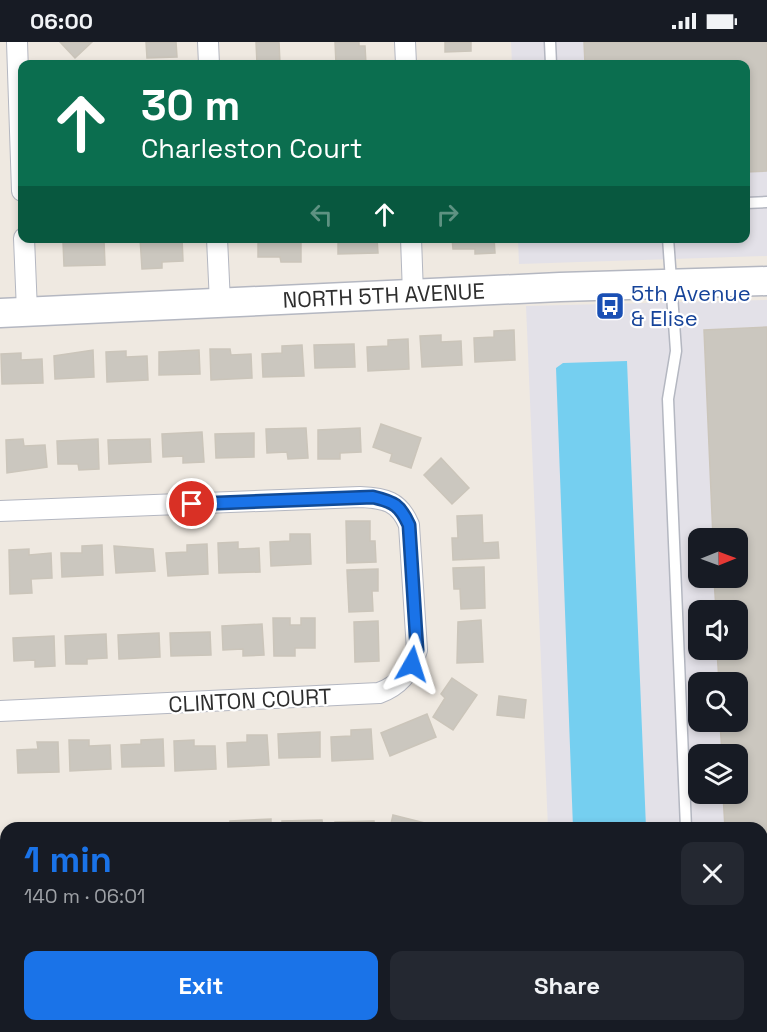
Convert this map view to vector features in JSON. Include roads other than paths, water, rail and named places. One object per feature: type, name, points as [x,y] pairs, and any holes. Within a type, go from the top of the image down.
[{"type":"street","points":[[17,42],[18,72]]},
{"type":"street","points":[[208,42],[209,60]]},
{"type":"street","points":[[405,42],[406,60]]},
{"type":"street","points":[[14,312],[23,243]]},
{"type":"street","points":[[217,243],[220,303]]},
{"type":"street","points":[[411,243],[413,294]]},
{"type":"street","name":"NORTH 5TH AVENUE","points":[[14,312],[767,281]]},
{"type":"street","name":"CLINTON COURT","points":[[0,512],[373,497],[389,501],[402,510],[409,525],[417,650],[412,664],[391,689],[379,693],[0,711]]},
{"type":"lane","points":[[550,42],[551,60]]},
{"type":"lane","points":[[750,202],[767,202]]},
{"type":"lane","points":[[668,243],[676,351],[668,399],[686,822]]},
{"type":"water","points":[[627,361],[646,822],[573,822],[556,368],[563,363]]},
{"type":"place","name":"5th Avenue & Elise","points":[[610,306]]}]
